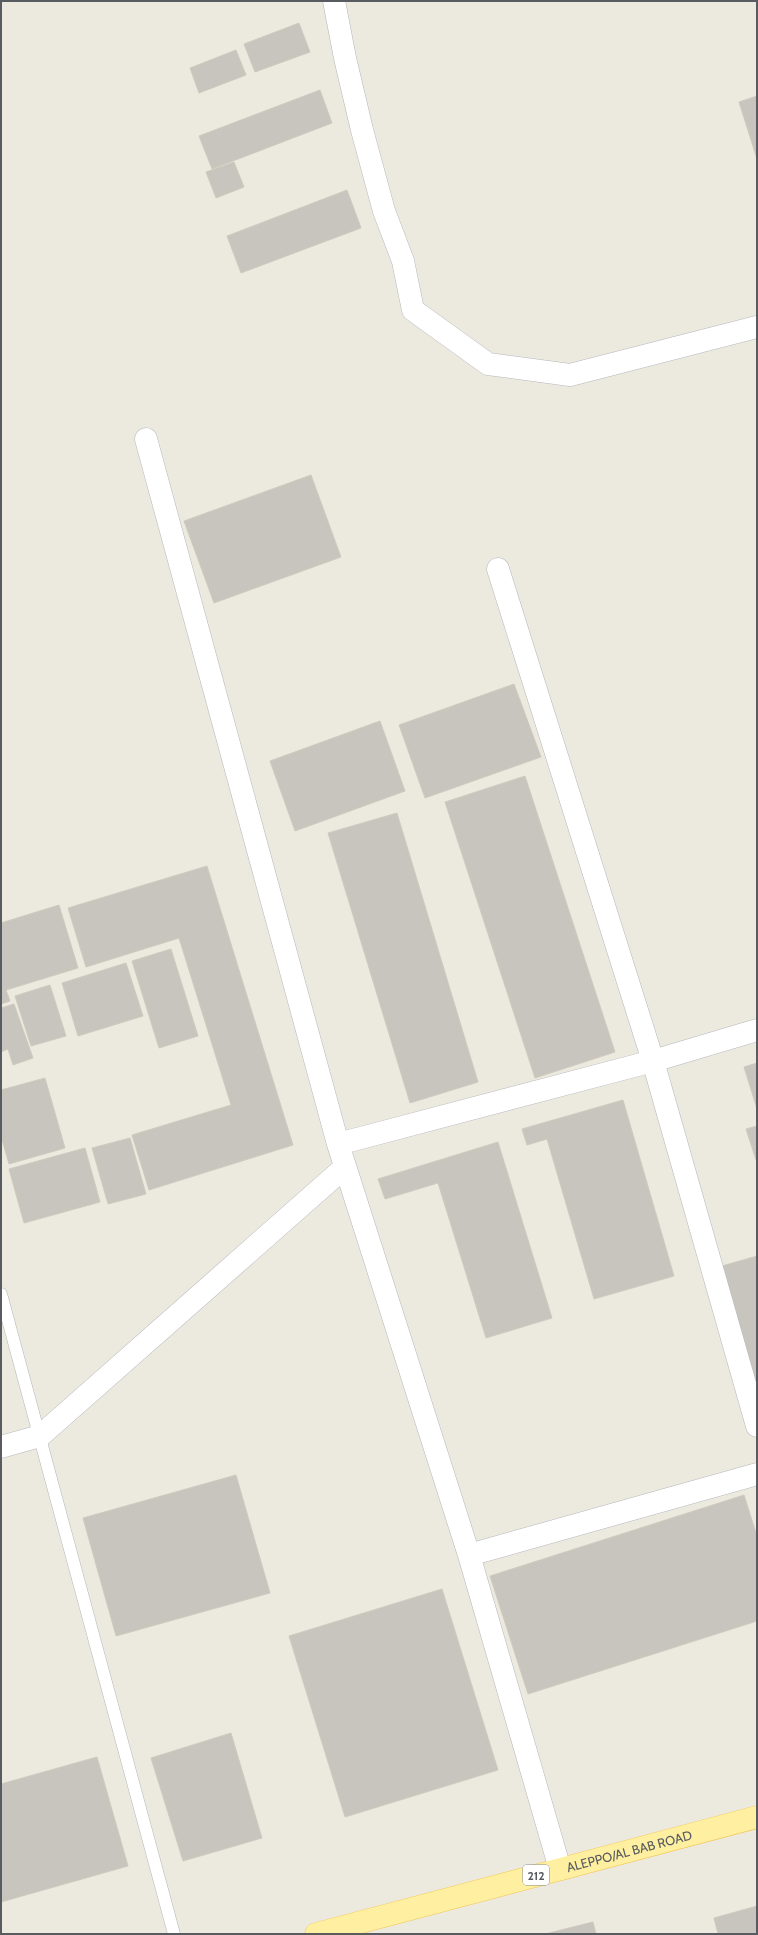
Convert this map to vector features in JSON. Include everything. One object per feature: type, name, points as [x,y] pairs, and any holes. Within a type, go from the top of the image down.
[{"type":"main road","name":"ALEPPO/AL BAB ROAD","points":[[316,1934],[757,1817]]},
{"type":"street","points":[[334,1],[345,58],[362,130],[384,211],[403,261],[413,310],[488,364],[570,374],[757,327]]},
{"type":"street","points":[[146,440],[338,1144],[469,1555],[560,1869]]},
{"type":"street","points":[[498,569],[653,1061],[757,1426]]},
{"type":"street","points":[[338,1144],[653,1061],[757,1030]]},
{"type":"street","points":[[1,1447],[40,1436],[345,1166]]},
{"type":"street","points":[[469,1555],[757,1474]]},
{"type":"lane","points":[[1,1294],[174,1934]]},
{"type":"building","points":[[299,23],[310,52],[255,72],[244,44]]},
{"type":"building","points":[[236,50],[246,75],[199,93],[190,68]]},
{"type":"building","points":[[320,90],[332,123],[212,169],[199,136]]},
{"type":"building","points":[[757,96],[757,159],[739,102]]},
{"type":"building","points":[[234,162],[244,187],[216,198],[206,172]]},
{"type":"building","points":[[347,190],[361,228],[241,273],[227,236]]},
{"type":"building","points":[[311,475],[341,557],[214,603],[184,521]]},
{"type":"building","points":[[514,684],[541,757],[425,798],[399,725]]},
{"type":"building","points":[[380,721],[405,791],[295,831],[270,761]]},
{"type":"building","points":[[525,776],[615,1052],[535,1078],[445,802]]},
{"type":"building","points":[[397,813],[478,1082],[410,1103],[328,833]]},
{"type":"building","points":[[207,866],[293,1145],[149,1190],[132,1135],[231,1105],[179,938],[86,967],[68,908]]},
{"type":"building","points":[[59,905],[78,968],[6,990],[10,1001],[1,1004],[1,923]]},
{"type":"building","points":[[171,949],[198,1036],[159,1048],[132,961]]},
{"type":"building","points":[[126,963],[143,1016],[78,1036],[62,983]]},
{"type":"building","points":[[50,985],[66,1036],[31,1046],[15,996]]},
{"type":"building","points":[[14,1004],[33,1058],[13,1065],[8,1049],[1,1052],[1,1008]]},
{"type":"building","points":[[757,1063],[757,1109],[744,1067]]},
{"type":"building","points":[[45,1078],[65,1148],[9,1164],[1,1136],[1,1090]]},
{"type":"building","points":[[623,1100],[674,1276],[594,1299],[547,1139],[527,1145],[522,1129]]},
{"type":"building","points":[[757,1126],[757,1163],[746,1129]]},
{"type":"building","points":[[130,1138],[146,1194],[108,1204],[92,1148]]},
{"type":"building","points":[[498,1142],[552,1318],[486,1338],[438,1183],[385,1199],[378,1179]]},
{"type":"building","points":[[85,1148],[100,1202],[24,1223],[9,1169]]},
{"type":"building","points":[[757,1256],[757,1385],[722,1266]]},
{"type":"building","points":[[236,1475],[270,1593],[116,1636],[83,1518]]},
{"type":"building","points":[[744,1495],[757,1536],[757,1621],[528,1694],[490,1576]]},
{"type":"building","points":[[442,1589],[498,1770],[345,1817],[289,1636]]},
{"type":"building","points":[[231,1733],[262,1838],[183,1861],[151,1758]]},
{"type":"building","points":[[97,1757],[128,1866],[1,1902],[1,1784]]},
{"type":"building","points":[[757,1906],[757,1934],[718,1934],[714,1918]]},
{"type":"building","points":[[593,1922],[596,1934],[545,1934]]}]
